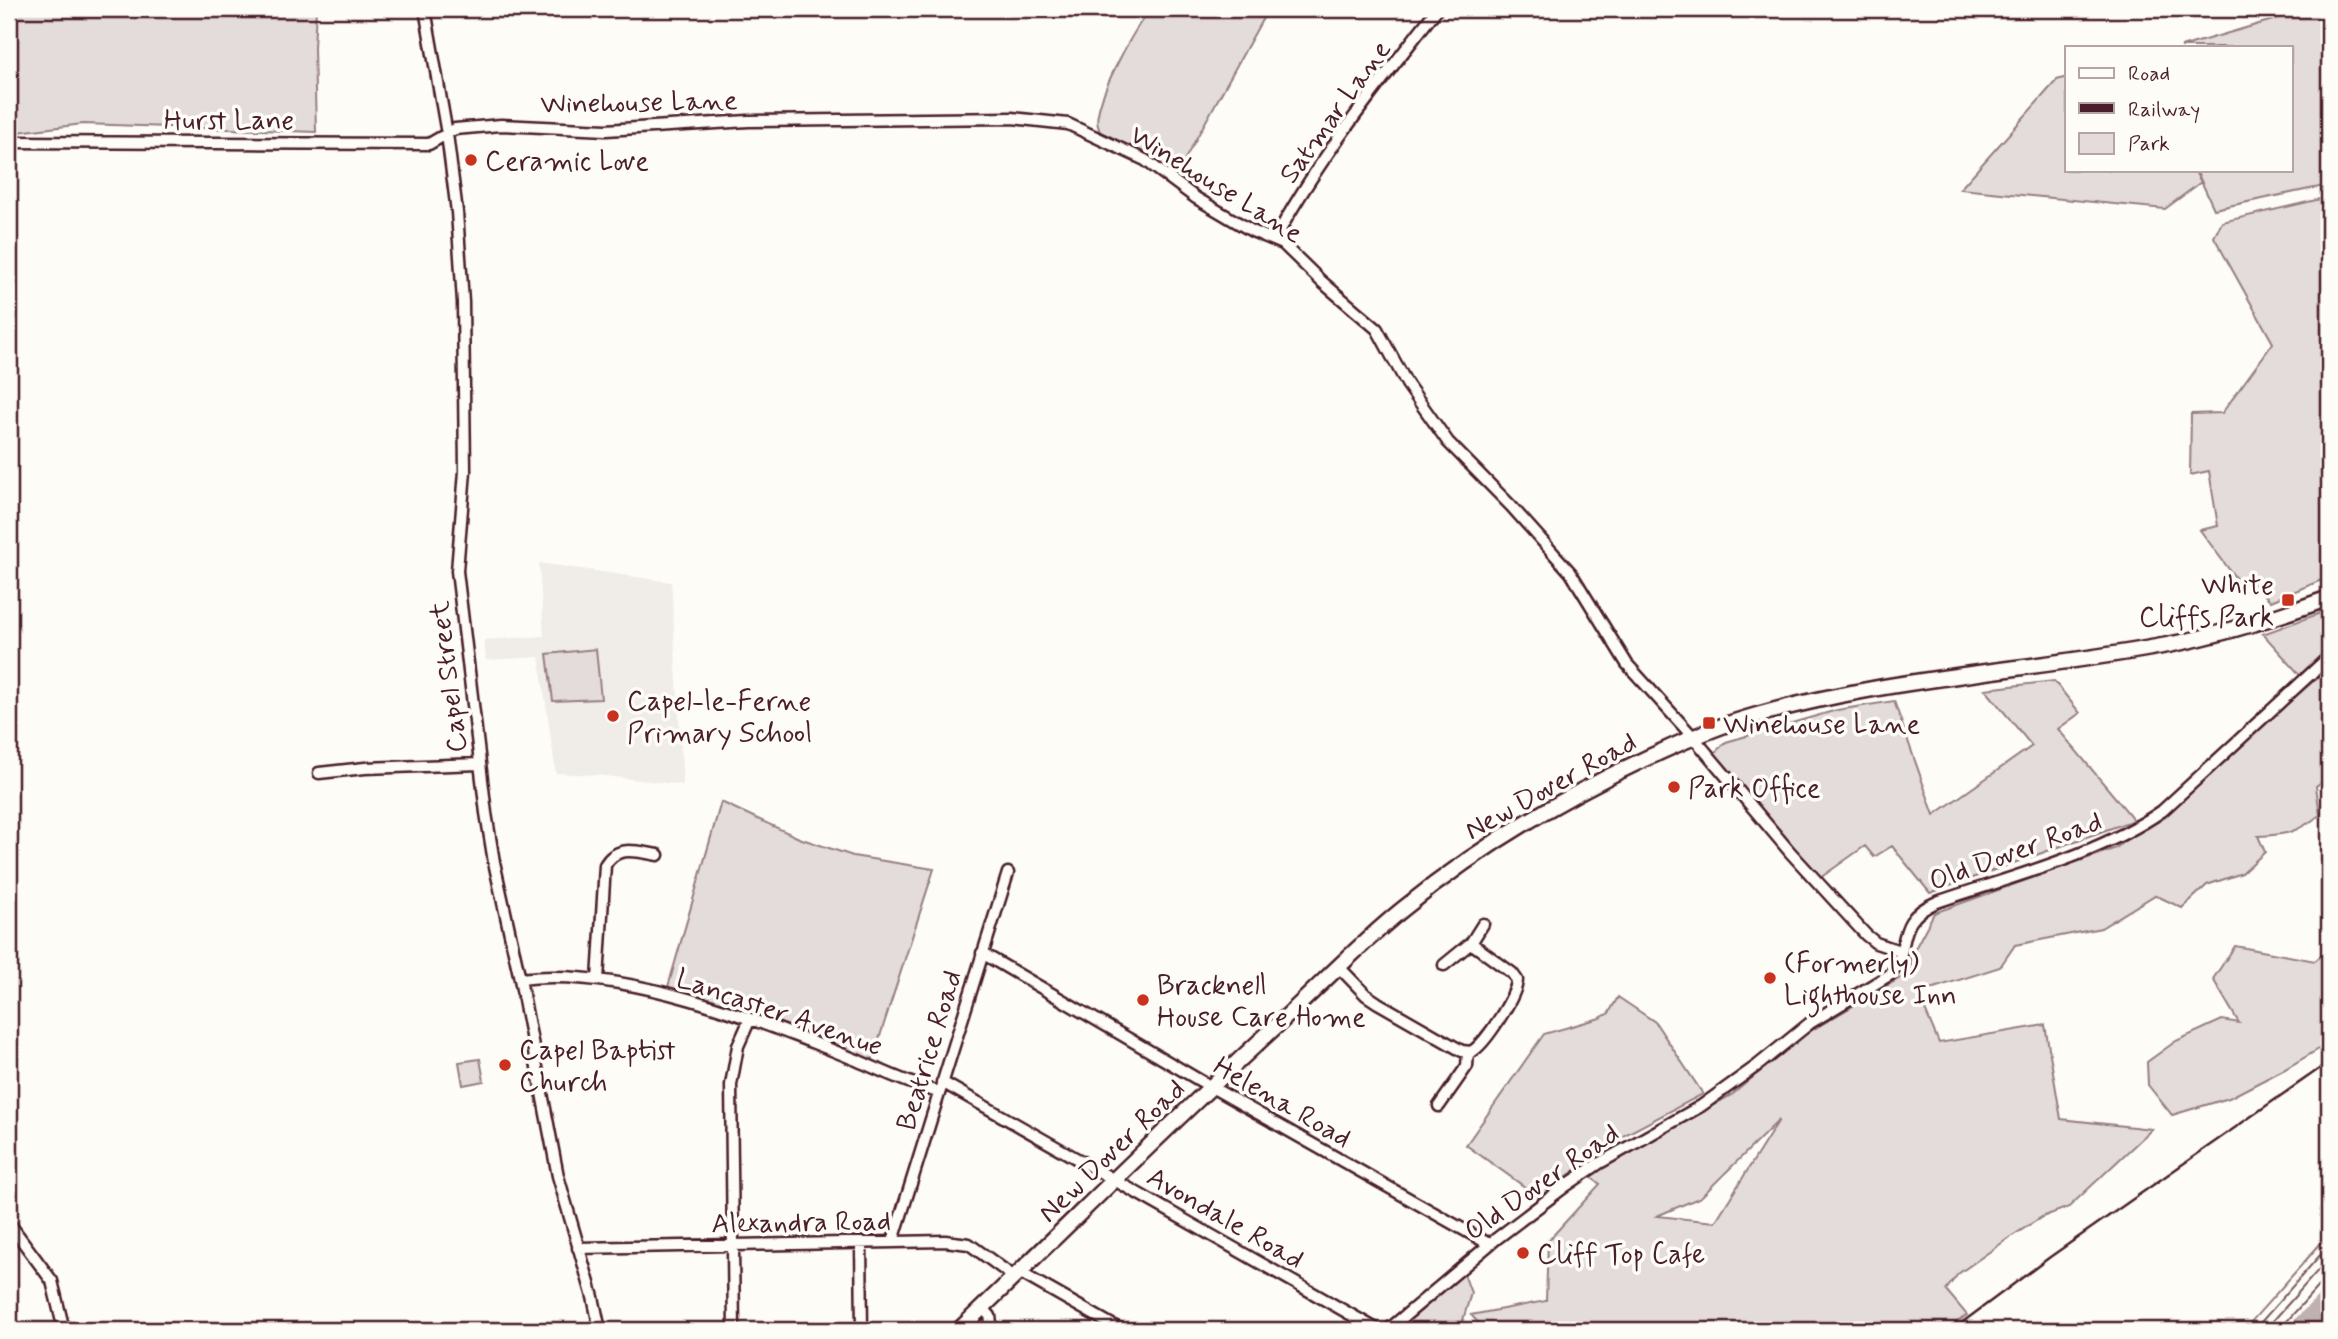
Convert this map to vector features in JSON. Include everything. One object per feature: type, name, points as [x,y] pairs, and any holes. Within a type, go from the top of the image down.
[{"type":"main road","name":"New Dover Road","points":[[959,1330],[1212,1086],[1417,898],[1512,830],[1608,776],[1694,738],[1768,713],[1862,690],[2108,656],[2190,640],[2267,619],[2329,598]]},
{"type":"street","name":"Capel Street","points":[[425,9],[447,134],[457,212],[463,302],[465,471],[457,571],[480,764],[494,862],[520,979],[558,1176],[600,1330]]},
{"type":"street","name":"Satmar Lane","points":[[1283,244],[1280,230],[1291,210],[1358,111],[1437,9]]},
{"type":"street","name":"Winehouse Lane","points":[[447,134],[455,129],[500,125],[606,130],[748,121],[1012,118],[1068,124],[1145,160],[1196,198],[1252,231],[1283,244],[1304,266],[1377,329],[1407,384],[1448,442],[1511,506],[1571,573],[1627,664],[1694,738],[1790,852],[1866,935],[1876,943],[1900,951]]},
{"type":"street","name":"Hurst Lane","points":[[9,142],[429,144],[447,134]]},
{"type":"street","name":"Old Dover Road","points":[[1388,1330],[1489,1244],[1598,1164],[1701,1106],[1810,1023],[1886,978],[1895,970],[1909,926],[1929,905],[2073,855],[2132,830],[2154,817],[2329,657]]},
{"type":"street","points":[[319,773],[365,768],[480,764]]},
{"type":"street","points":[[598,980],[605,865],[611,855],[623,850],[658,855]]},
{"type":"street","name":"Beatrice Road","points":[[893,1241],[1008,873]]},
{"type":"street","points":[[1444,965],[1471,943],[1483,924]]},
{"type":"street","points":[[1339,967],[1371,999],[1459,1050],[1468,1052],[1476,1050],[1483,1043],[1515,992],[1517,984],[1512,973],[1471,943]]},
{"type":"street","name":"Helena Road","points":[[982,953],[1489,1244]]},
{"type":"street","name":"Lancaster Avenue","points":[[520,979],[541,976],[598,980],[679,997],[750,1019],[940,1087]]},
{"type":"street","points":[[734,1330],[732,1075],[738,1046],[750,1019]]},
{"type":"street","points":[[1439,1106],[1467,1066],[1468,1052]]},
{"type":"street","name":"Avondale Road","points":[[940,1087],[1115,1181],[1378,1330]]},
{"type":"street","points":[[9,1223],[52,1281],[64,1330]]},
{"type":"street","name":"Alexandra Road","points":[[578,1248],[893,1241],[964,1242],[1121,1330]]},
{"type":"street","points":[[861,1243],[862,1330]]},
{"type":"street","points":[[983,1308],[990,1316],[992,1330]]},
{"type":"shaded area","name":"Capel-le-Ferne Primary School","points":[[539,563],[671,582],[683,785],[556,773],[539,657],[486,660],[484,640],[544,636]]},
{"type":"green space","points":[[13,9],[316,9],[316,132],[83,124],[9,133],[9,49],[13,42]]},
{"type":"green space","points":[[1150,9],[1268,9],[1175,177],[1157,160],[1102,136],[1097,122],[1112,75]]},
{"type":"green space","points":[[2310,9],[2329,9],[2329,185],[2214,209],[2197,172],[2292,172],[2292,46],[2184,46]]},
{"type":"green space","points":[[2065,78],[2065,172],[2195,172],[2201,182],[2165,209],[1960,189],[2057,80]]},
{"type":"green space","points":[[2329,197],[2329,577],[2271,601],[2250,581],[2240,584],[2200,530],[2218,526],[2209,471],[2190,475],[2191,414],[2222,413],[2273,343],[2214,237],[2222,222]]},
{"type":"green space","points":[[2329,610],[2329,647],[2300,675],[2263,634]]},
{"type":"green space","points":[[596,649],[601,699],[553,701],[547,654]]},
{"type":"green space","points":[[2329,668],[2329,777],[2316,786],[2320,815],[2291,832],[2258,836],[2265,852],[2242,873],[2207,885],[2182,908],[2155,895],[2101,928],[2015,945],[2000,967],[1918,993],[1939,1043],[2045,1025],[2061,1119],[2152,1129],[2069,1207],[2042,1217],[1958,1274],[1946,1290],[1967,1315],[1946,1330],[1485,1330],[1471,1315],[1546,1301],[1548,1241],[1600,1184],[1589,1176],[1733,1094],[1799,1038],[1912,971],[1910,958],[1934,913],[2116,848]],"holes":[[[1779,1120],[1715,1222],[1657,1216],[1701,1197]]]},
{"type":"green space","points":[[2054,681],[2080,713],[2058,729],[2134,820],[1930,893],[1892,846],[1874,857],[1865,846],[1820,878],[1712,755],[1726,742],[1837,710],[1894,701],[1934,815],[2032,746],[1985,689]]},
{"type":"green space","points":[[721,802],[799,838],[853,856],[934,869],[871,1064],[668,987]]},
{"type":"green space","points":[[2235,946],[2315,961],[2329,948],[2329,1043],[2229,1098],[2172,1115],[2148,1085],[2147,1062],[2176,1041],[2222,1020],[2239,1023],[2213,979]]},
{"type":"green space","points":[[1618,997],[1655,1022],[1703,1094],[1617,1139],[1539,1197],[1466,1145],[1544,1034],[1600,1018],[1609,1013]]},
{"type":"green space","points":[[480,1059],[484,1081],[463,1085],[459,1062]]},
{"type":"green space","points":[[1464,1274],[1471,1293],[1460,1330],[1398,1330]]},
{"type":"water","points":[[2329,1234],[2329,1330],[2244,1330]]},
{"type":"pier","points":[[2329,1236],[2329,1285],[2284,1330],[2245,1330]]},
{"type":"railway","points":[[1952,1330],[2050,1257],[2329,1062]]},
{"type":"place","name":"Ceramic Love","points":[[471,160]]},
{"type":"place","name":"White Cliffs Park","points":[[2288,600]]},
{"type":"place","name":"Capel-le-Ferne Primary School","points":[[613,716]]},
{"type":"place","name":"Winehouse Lane","points":[[1709,723]]},
{"type":"place","name":"Park Office","points":[[1674,787]]},
{"type":"place","name":"(Formerly) Lighthouse Inn","points":[[1770,978]]},
{"type":"place","name":"Bracknell House Care Home","points":[[1143,1000]]},
{"type":"place","name":"Capel Baptist Church","points":[[505,1065]]},
{"type":"place","name":"Cliff Top Cafe","points":[[1523,1253]]}]
